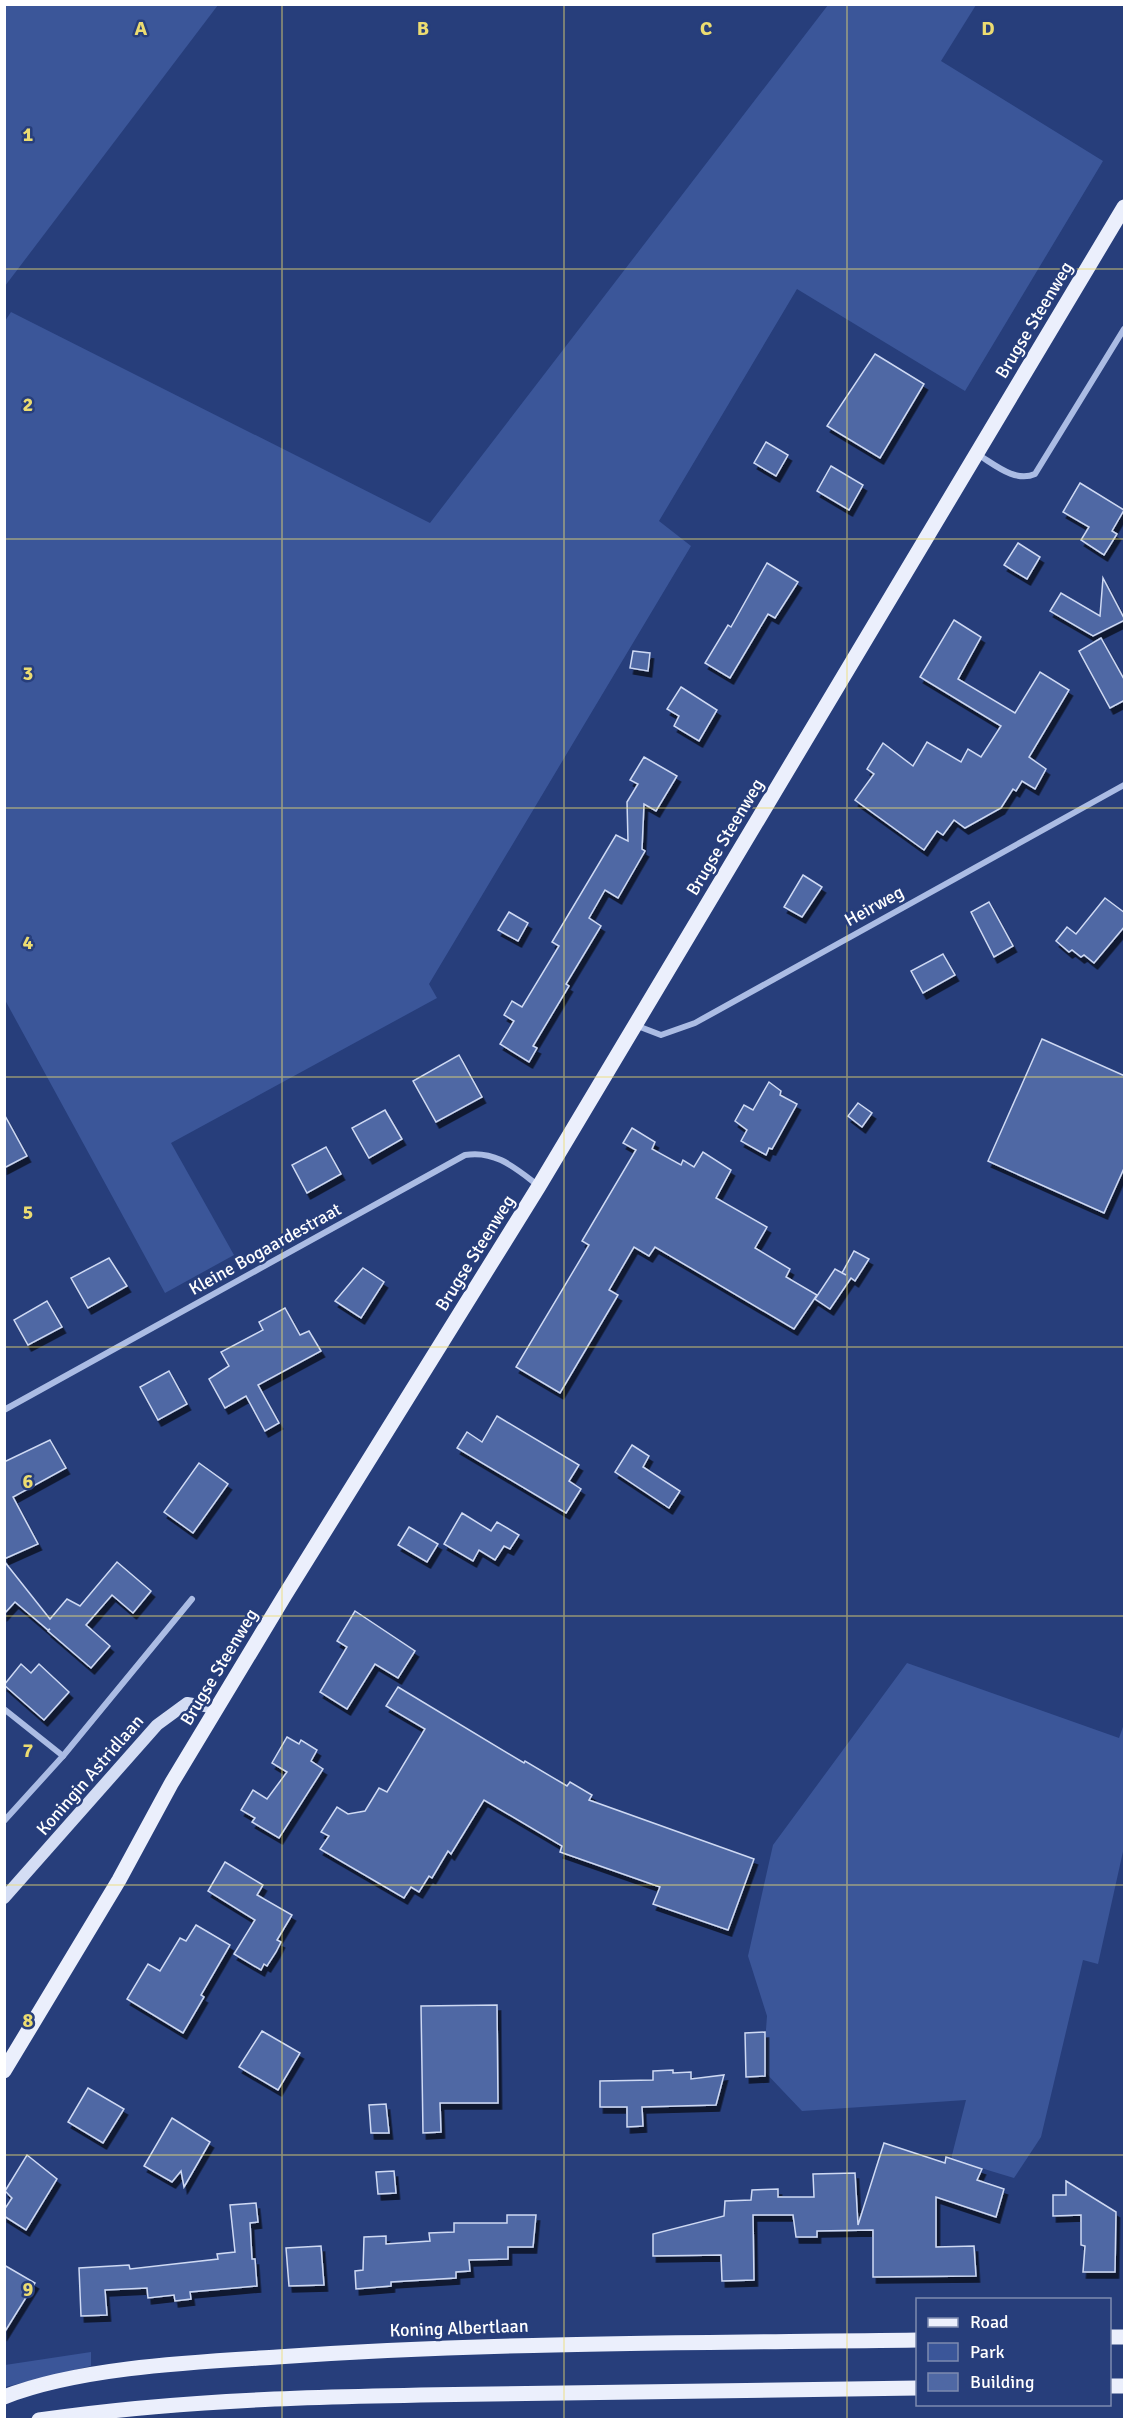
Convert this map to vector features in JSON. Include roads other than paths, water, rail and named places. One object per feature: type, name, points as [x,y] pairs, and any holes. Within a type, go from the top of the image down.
[{"type":"main road","name":"Brugse Steenweg","points":[[4,2071],[217,1708],[539,1186],[1125,207]]},
{"type":"main road","name":"Koningin Astridlaan","points":[[4,1899],[157,1725],[187,1703],[217,1708]]},
{"type":"main road","name":"Koning Albertlaan","points":[[4,2397],[52,2383],[106,2373],[210,2361],[388,2349],[916,2340]]},
{"type":"main road","points":[[39,2420],[125,2407],[223,2400],[916,2388]]},
{"type":"street","points":[[976,454],[1017,477],[1027,478],[1035,474],[1125,329]]},
{"type":"street","name":"Heirweg","points":[[634,1025],[662,1035],[695,1023],[1125,785]]},
{"type":"street","name":"Kleine Bogaardestraat","points":[[4,1410],[465,1155],[482,1152],[498,1157],[539,1186]]},
{"type":"street","points":[[4,1821],[63,1756],[192,1599]]},
{"type":"street","points":[[4,1709],[63,1756]]}]
